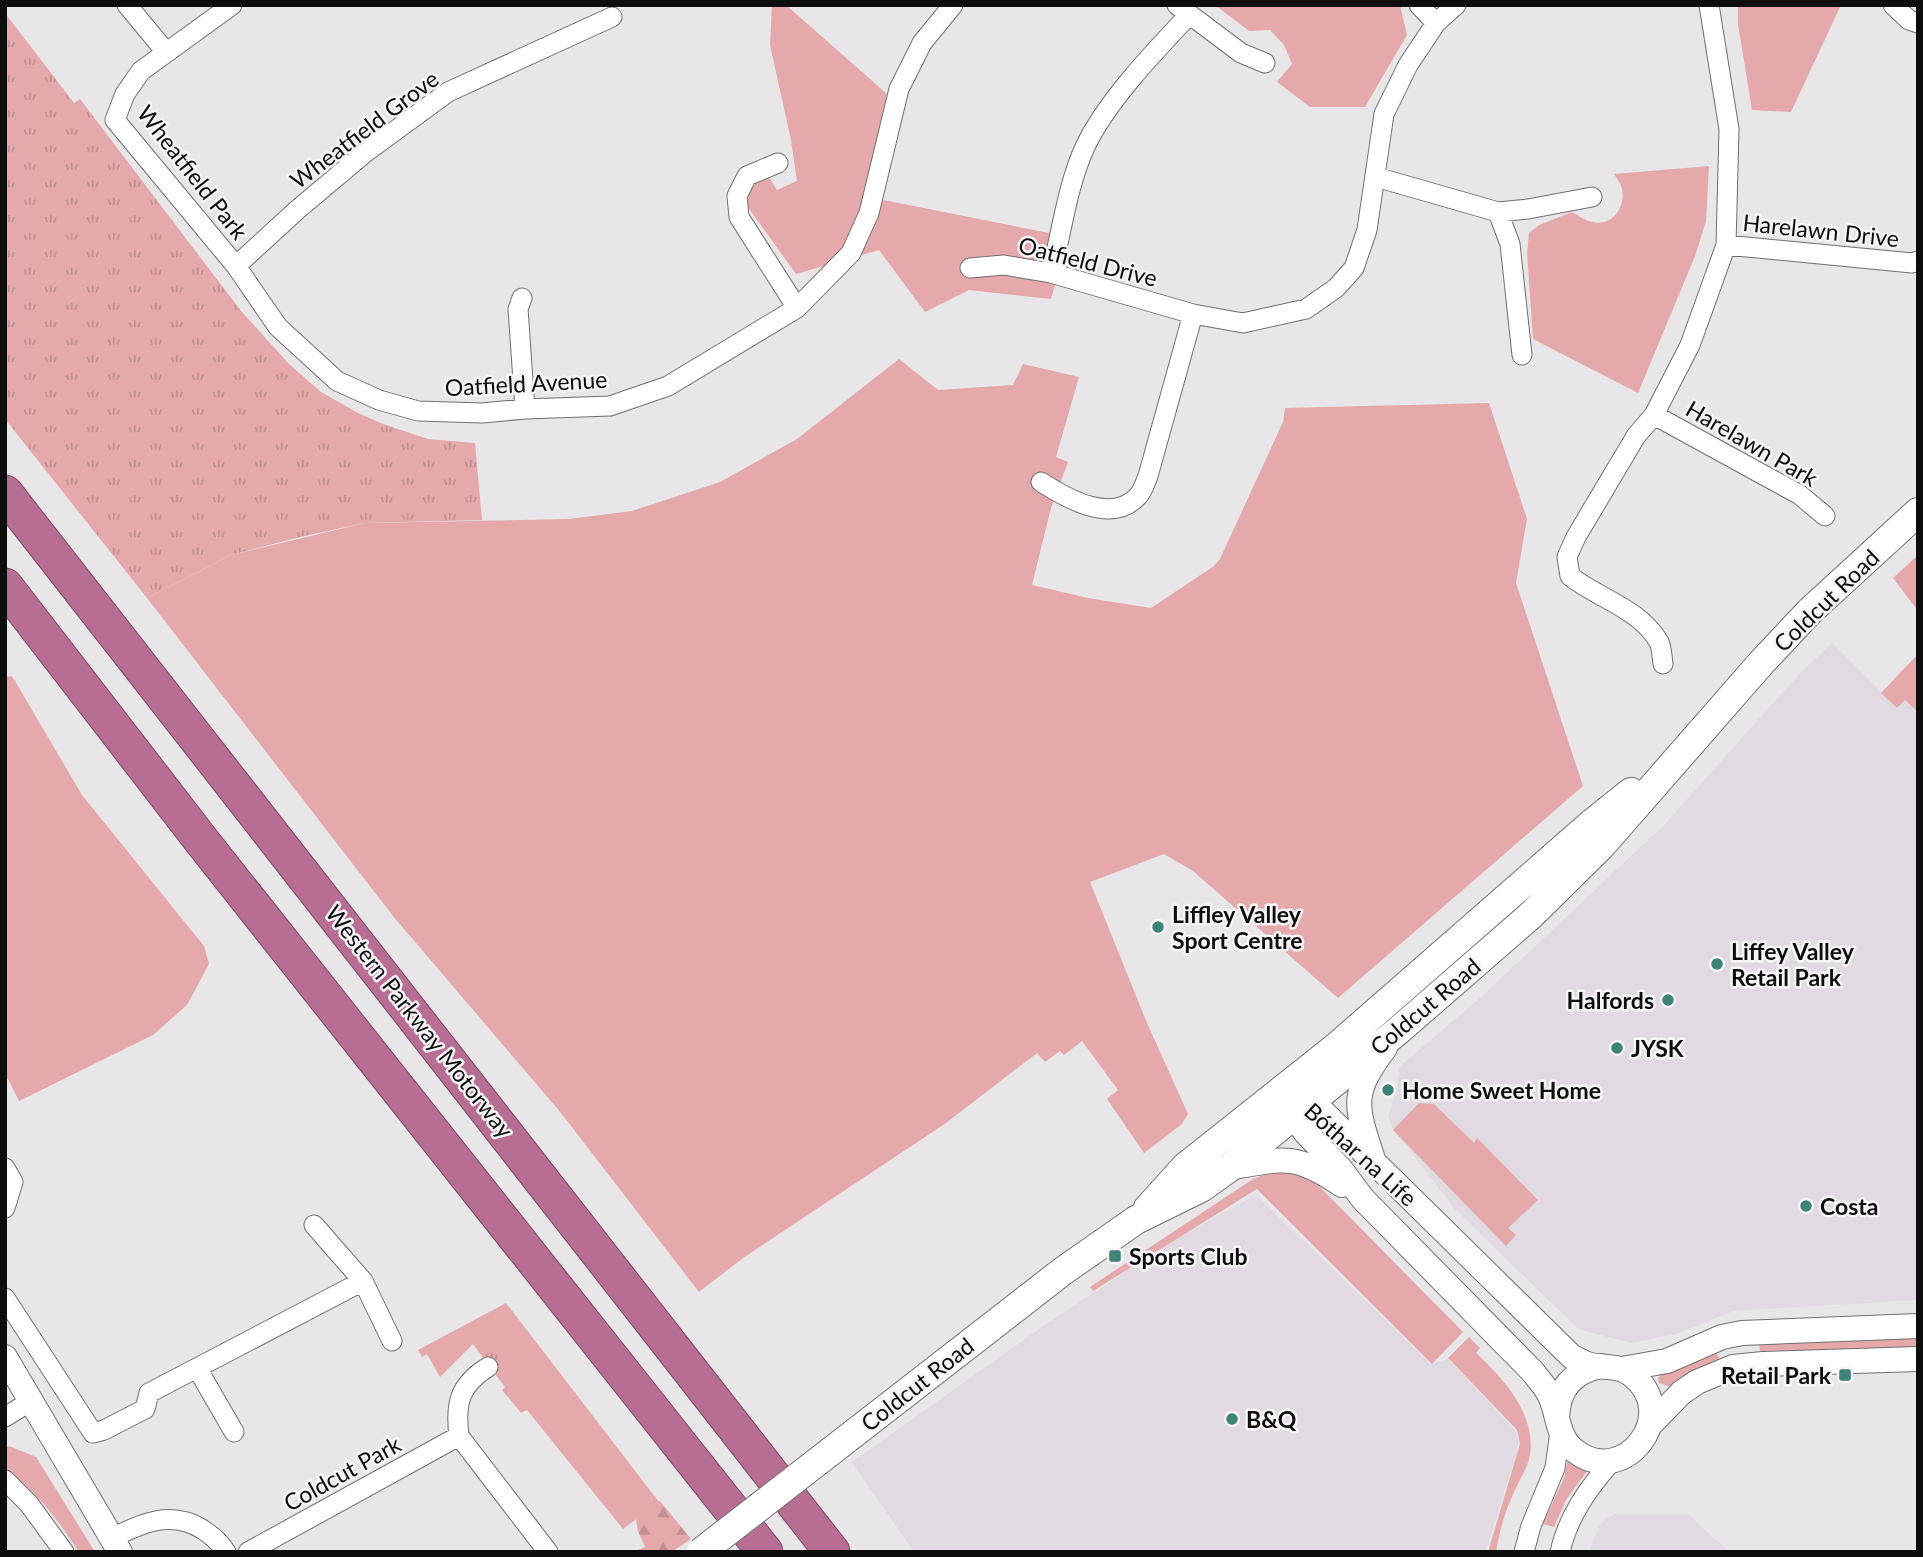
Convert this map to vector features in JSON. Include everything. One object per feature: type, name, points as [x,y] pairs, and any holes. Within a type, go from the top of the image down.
[{"type":"highway","name":"Western Parkway Motorway","points":[[5,493],[832,1552]]},
{"type":"highway","points":[[5,586],[201,840],[765,1552]]},
{"type":"main road","name":"Coldcut Road","points":[[1136,1220],[1185,1167],[1295,1103],[1399,1030],[1530,916],[1594,854],[1810,611],[1918,512]]},
{"type":"main road","name":"Coldcut Road","points":[[701,1552],[1063,1271],[1136,1220],[1201,1188],[1229,1168],[1295,1103],[1336,1047],[1591,824],[1681,753]]},
{"type":"street","points":[[127,5],[166,52],[232,5]]},
{"type":"street","name":"Oatfield Avenue","points":[[236,266],[278,327],[337,381],[379,400],[418,411],[482,413],[610,406],[668,386],[797,308],[851,253],[869,213],[900,89],[922,43],[953,5]]},
{"type":"street","points":[[1419,5],[1436,23]]},
{"type":"street","name":"Oatfield Drive","points":[[970,268],[1004,265],[1051,273],[1193,314],[1243,323],[1306,309],[1336,288],[1353,268],[1367,230],[1384,114],[1408,65],[1436,23],[1456,5]]},
{"type":"street","name":"Harelawn Park","points":[[1663,664],[1660,644],[1639,619],[1570,576],[1567,557],[1636,436],[1654,415],[1690,345],[1726,245],[1729,129],[1709,5]]},
{"type":"street","points":[[1893,5],[1909,20],[1918,23]]},
{"type":"street","points":[[1051,273],[1067,205],[1085,147],[1111,106],[1183,10],[1241,53],[1265,63]]},
{"type":"street","name":"Wheatfield Grove","points":[[236,266],[366,152],[448,92],[612,18]]},
{"type":"street","name":"Wheatfield Park","points":[[166,52],[141,71],[125,94],[115,120],[236,266]]},
{"type":"street","points":[[778,163],[747,176],[737,196],[739,217],[797,308]]},
{"type":"street","points":[[1376,177],[1498,212],[1592,197]]},
{"type":"street","points":[[1498,212],[1510,244],[1522,355]]},
{"type":"street","name":"Harelawn Drive","points":[[1726,245],[1916,265]]},
{"type":"street","points":[[522,298],[518,309],[525,409]]},
{"type":"street","points":[[1041,482],[1066,498],[1108,510],[1127,506],[1140,495],[1148,476],[1193,314]]},
{"type":"street","name":"Harelawn Park","points":[[1654,415],[1800,495],[1825,516]]},
{"type":"street","points":[[1373,1160],[1358,1110],[1360,1092],[1370,1068],[1399,1030]]},
{"type":"street","name":"Bóthar na Life","points":[[1295,1103],[1373,1160],[1572,1357],[1586,1364],[1611,1367],[1642,1385],[1649,1397],[1652,1411],[1650,1425]]},
{"type":"street","name":"Bóthar na Life","points":[[1295,1103],[1306,1133],[1339,1167],[1363,1199],[1533,1372],[1549,1394],[1558,1425],[1576,1452],[1600,1461],[1613,1460]]},
{"type":"street","points":[[1229,1168],[1288,1159],[1315,1166],[1363,1199]]},
{"type":"street","points":[[5,1168],[13,1182],[5,1208]]},
{"type":"street","points":[[314,1225],[363,1281],[392,1341]]},
{"type":"street","points":[[5,1298],[93,1433],[145,1409],[149,1393],[363,1281]]},
{"type":"street","points":[[1524,1552],[1536,1510],[1555,1468],[1557,1403],[1563,1389],[1579,1373],[1667,1361],[1722,1337],[1742,1333],[1918,1325]]},
{"type":"street","points":[[5,1357],[116,1545],[137,1526],[173,1517],[195,1525],[219,1541],[226,1552]]},
{"type":"street","points":[[1560,1552],[1569,1522],[1589,1487],[1613,1460],[1626,1456],[1637,1448],[1650,1425],[1667,1405],[1689,1387],[1733,1367],[1918,1359]]},
{"type":"street","points":[[488,1367],[474,1377],[460,1396],[457,1413],[459,1436],[548,1552]]},
{"type":"street","points":[[197,1368],[234,1432]]},
{"type":"street","points":[[5,1417],[30,1401]]},
{"type":"street","name":"Coldcut Park","points":[[248,1552],[459,1436]]},
{"type":"street","points":[[5,1479],[29,1504],[64,1552]]},
{"type":"shaded area","name":"Liffey Valley Retail Park","points":[[1832,643],[1897,708],[1905,699],[1918,712],[1918,1300],[1733,1311],[1677,1334],[1631,1343],[1578,1329],[1454,1208],[1391,1126],[1388,1116],[1400,1066],[1479,999],[1664,825],[1800,673]]},
{"type":"shaded area","points":[[1256,1195],[1431,1364],[1448,1359],[1514,1429],[1519,1441],[1516,1457],[1485,1552],[914,1552],[852,1462],[1042,1327],[1172,1241]]},
{"type":"shaded area","points":[[1614,1514],[1688,1514],[1729,1552],[1590,1552],[1601,1523]]},
{"type":"green space","points":[[772,5],[786,5],[887,94],[863,196],[1069,237],[1051,299],[969,290],[925,312],[879,250],[796,274],[747,206],[748,186],[767,174],[777,190],[797,181],[770,45]]},
{"type":"green space","points":[[1215,5],[1400,5],[1407,35],[1365,107],[1310,107],[1277,82],[1292,64],[1284,45],[1270,30],[1249,31]]},
{"type":"green space","points":[[1738,5],[1841,5],[1791,112],[1752,110],[1738,24]]},
{"type":"green space","points":[[5,13],[74,103],[80,99],[241,311],[289,364],[321,392],[383,424],[428,439],[475,443],[482,520],[365,523],[300,537],[231,555],[147,598],[5,419]]},
{"type":"green space","points":[[1709,166],[1706,221],[1695,256],[1638,393],[1533,339],[1527,253],[1529,233],[1539,225],[1572,212],[1593,222],[1612,219],[1620,209],[1623,196],[1621,185],[1614,174]]},
{"type":"green space","points":[[899,359],[938,390],[1013,385],[1023,364],[1079,377],[1056,457],[1068,462],[1051,508],[1032,585],[1088,598],[1151,608],[1214,566],[1220,559],[1283,422],[1285,408],[1489,403],[1527,519],[1516,583],[1583,786],[1338,998],[1193,871],[1164,854],[1090,882],[1147,1023],[1188,1114],[1182,1124],[1144,1153],[1107,1099],[1118,1090],[1082,1041],[1064,1055],[1060,1051],[1045,1062],[1037,1053],[946,1123],[743,1258],[699,1292],[561,1113],[393,916],[147,598],[231,555],[365,523],[569,519],[632,511],[720,482],[797,439]]},
{"type":"green space","points":[[1918,555],[1918,611],[1893,578]]},
{"type":"green space","points":[[1918,654],[1918,712],[1905,700],[1897,708],[1881,693]]},
{"type":"green space","points":[[12,676],[82,795],[204,946],[209,964],[187,1005],[153,1035],[19,1101],[8,1079],[5,1080],[5,677]]},
{"type":"green space","points":[[1419,1103],[1434,1104],[1474,1143],[1477,1138],[1538,1200],[1508,1228],[1516,1235],[1506,1246],[1393,1130]]},
{"type":"green space","points":[[1285,1172],[1305,1177],[1318,1185],[1463,1332],[1432,1364],[1257,1189],[1093,1291],[1090,1287],[1253,1179],[1266,1174]]},
{"type":"green space","points":[[506,1303],[659,1502],[623,1529],[527,1410],[521,1413],[502,1390],[505,1387],[473,1344],[440,1377],[427,1354],[422,1357],[418,1350]]},
{"type":"green space","points":[[1918,1335],[1918,1348],[1760,1351],[1759,1341]]},
{"type":"green space","points":[[1469,1337],[1480,1348],[1476,1353],[1516,1398],[1528,1425],[1531,1440],[1529,1459],[1506,1512],[1496,1552],[1488,1552],[1520,1444],[1517,1430],[1448,1358]]},
{"type":"green space","points":[[505,1338],[522,1360],[501,1375],[484,1354]]},
{"type":"green space","points":[[1715,1350],[1720,1359],[1697,1368],[1671,1387],[1659,1383],[1658,1378],[1661,1375]]},
{"type":"green space","points":[[9,1446],[36,1457],[95,1552],[79,1552],[47,1508],[5,1468],[5,1449]]},
{"type":"green space","points":[[1568,1459],[1588,1470],[1566,1500],[1554,1527],[1543,1524],[1564,1478]]},
{"type":"green space","points":[[660,1501],[691,1539],[672,1552],[633,1552],[645,1547],[638,1531],[635,1513]]},
{"type":"place","name":"Liffley Valley Sport Centre","points":[[1158,927]]},
{"type":"place","name":"Liffey Valley Retail Park","points":[[1717,964]]},
{"type":"place","name":"Halfords","points":[[1668,1000]]},
{"type":"place","name":"JYSK","points":[[1617,1048]]},
{"type":"place","name":"Home Sweet Home","points":[[1388,1090]]},
{"type":"place","name":"Costa","points":[[1806,1206]]},
{"type":"place","name":"Sports Club","points":[[1115,1256]]},
{"type":"place","name":"Retail Park","points":[[1845,1375]]},
{"type":"place","name":"B&Q","points":[[1232,1419]]}]
